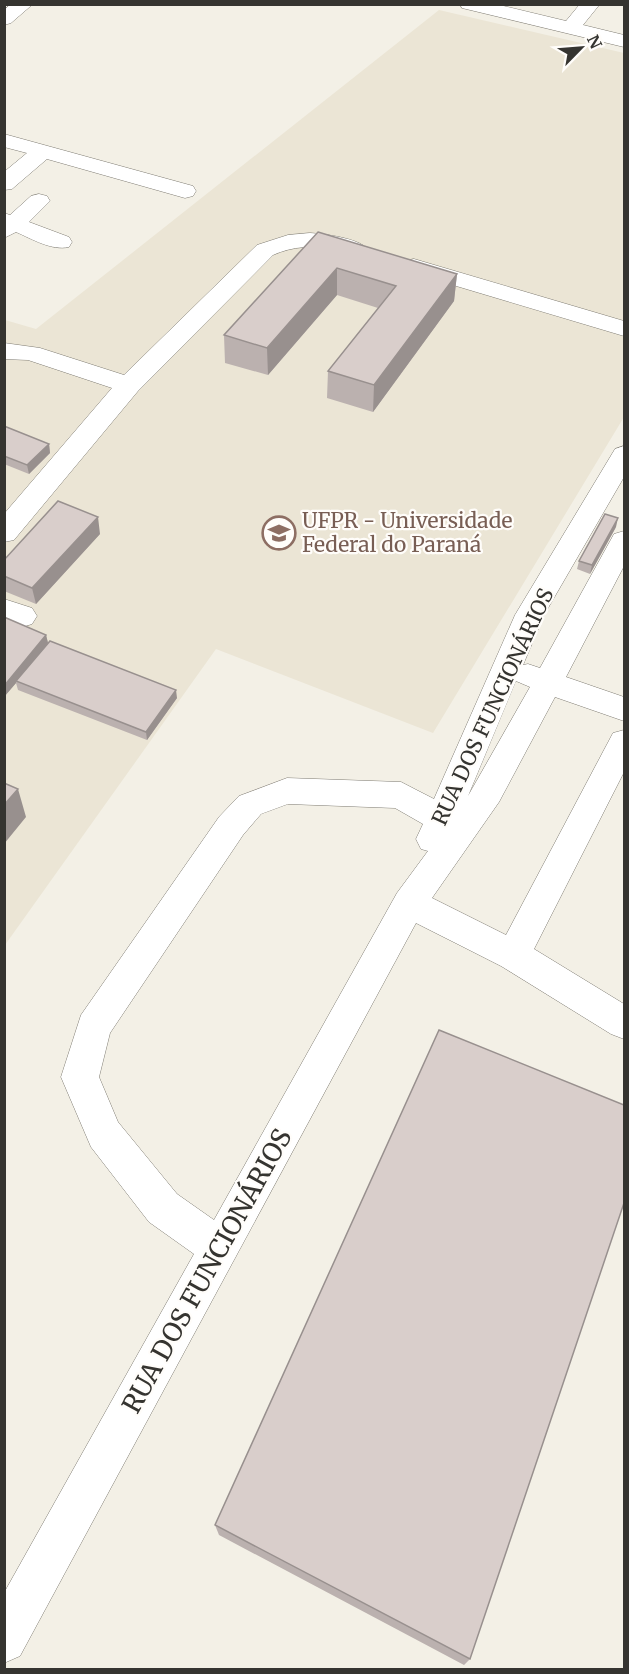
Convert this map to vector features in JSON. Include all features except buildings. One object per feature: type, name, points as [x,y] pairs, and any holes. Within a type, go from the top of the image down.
[{"type":"street","points":[[4,19],[24,4]]},
{"type":"street","points":[[469,4],[490,7],[624,40]]},
{"type":"street","points":[[570,28],[591,4]]},
{"type":"street","points":[[4,140],[185,191]]},
{"type":"street","points":[[4,184],[43,151]]},
{"type":"street","points":[[7,225],[39,201]]},
{"type":"street","points":[[7,225],[62,242]]},
{"type":"street","points":[[4,533],[129,385],[265,250],[292,240],[325,240],[624,329]]},
{"type":"street","points":[[4,351],[31,353],[129,385]]},
{"type":"street","name":"RUA DOS FUNCIONÁRIOS","points":[[409,903],[441,819],[530,615],[624,455]]},
{"type":"street","name":"RUA DOS FUNCIONÁRIOS","points":[[4,1640],[409,903],[488,793],[624,541]]},
{"type":"street","points":[[506,668],[624,709]]},
{"type":"street","points":[[513,955],[624,742]]},
{"type":"street","points":[[219,1248],[163,1208],[104,1134],[80,1077],[94,1027],[231,826],[250,805],[287,791],[400,795],[441,819]]},
{"type":"street","points":[[409,903],[513,955],[624,1023]]},
{"type":"shaded area","name":"UFPR - Universidade Federal do Paraná","points":[[439,10],[624,53],[624,417],[433,733],[216,649],[5,945],[5,320],[36,329]]},
{"type":"place","name":"UFPR - Universidade Federal do Paraná","points":[[279,533]]}]
